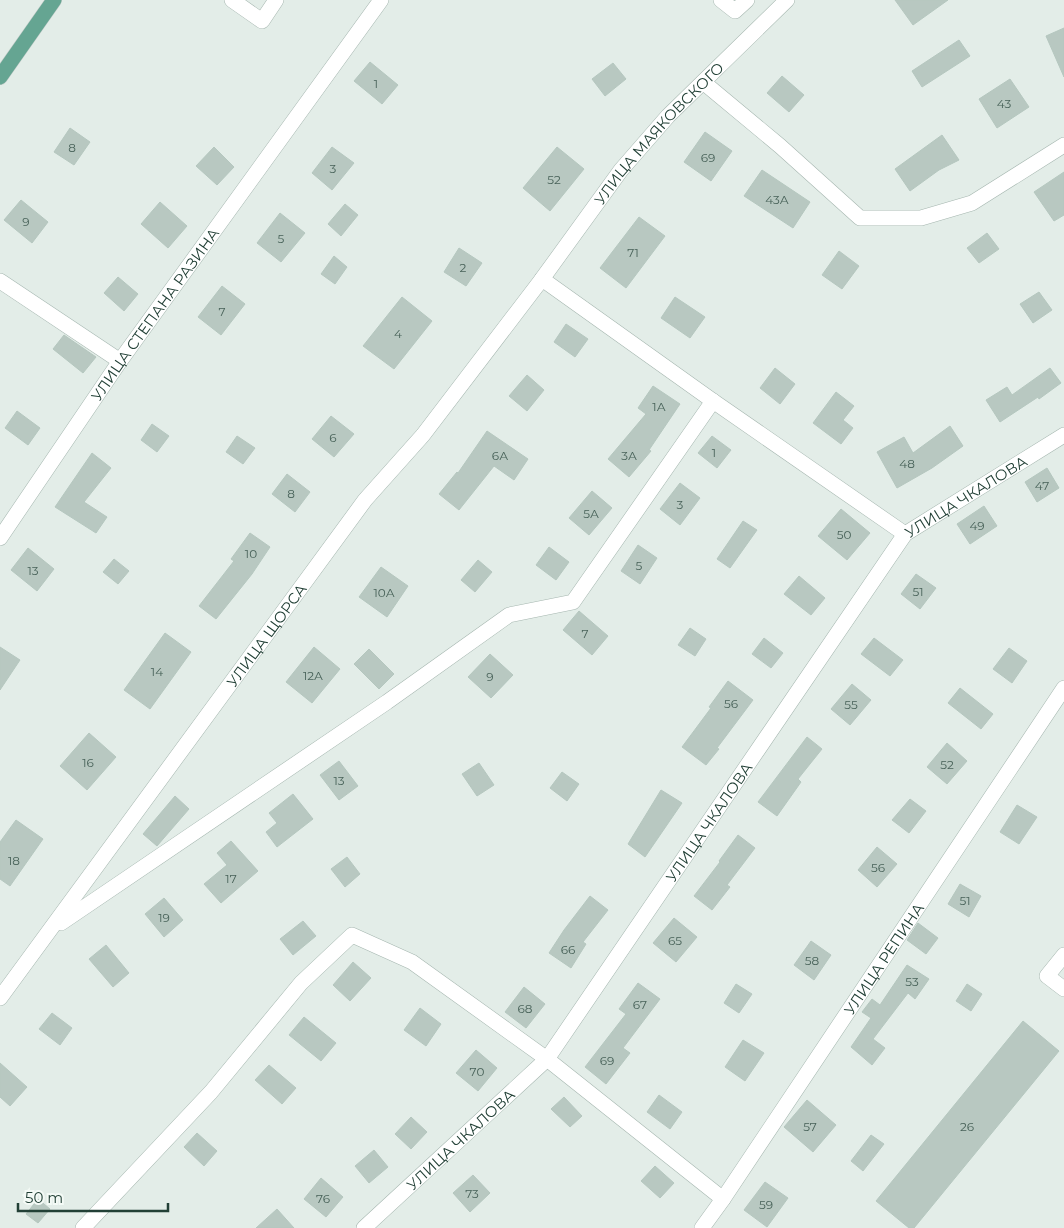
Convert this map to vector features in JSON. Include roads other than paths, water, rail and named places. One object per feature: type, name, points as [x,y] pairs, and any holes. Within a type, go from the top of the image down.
[{"type":"main road","points":[[0,76],[54,0]]},
{"type":"street","points":[[232,0],[262,21],[276,0]]},
{"type":"street","name":"УЛИЦА СТЕПАНА РАЗИНА","points":[[0,538],[120,361],[381,0]]},
{"type":"street","points":[[721,0],[735,11],[747,0]]},
{"type":"street","name":"УЛИЦА МАЯКОВСКОГО","points":[[542,279],[621,170],[668,116],[787,0]]},
{"type":"street","points":[[703,82],[780,146],[860,218],[921,218],[972,203],[1064,145]]},
{"type":"street","points":[[542,279],[905,534]]},
{"type":"street","name":"УЛИЦА ЩОРСА","points":[[0,998],[366,500],[423,435],[542,279]]},
{"type":"street","points":[[0,281],[120,361]]},
{"type":"street","points":[[51,930],[379,708],[509,615],[573,602],[713,400]]},
{"type":"street","name":"УЛИЦА ЧКАЛОВА","points":[[364,1228],[547,1059],[905,534],[1064,435]]},
{"type":"street","name":"УЛИЦА РЕПИНА","points":[[702,1228],[723,1200],[1064,688]]},
{"type":"street","points":[[83,1228],[211,1092],[301,983],[352,935],[412,962],[547,1059],[723,1200]]},
{"type":"street","points":[[1064,955],[1046,976],[1064,989]]}]
